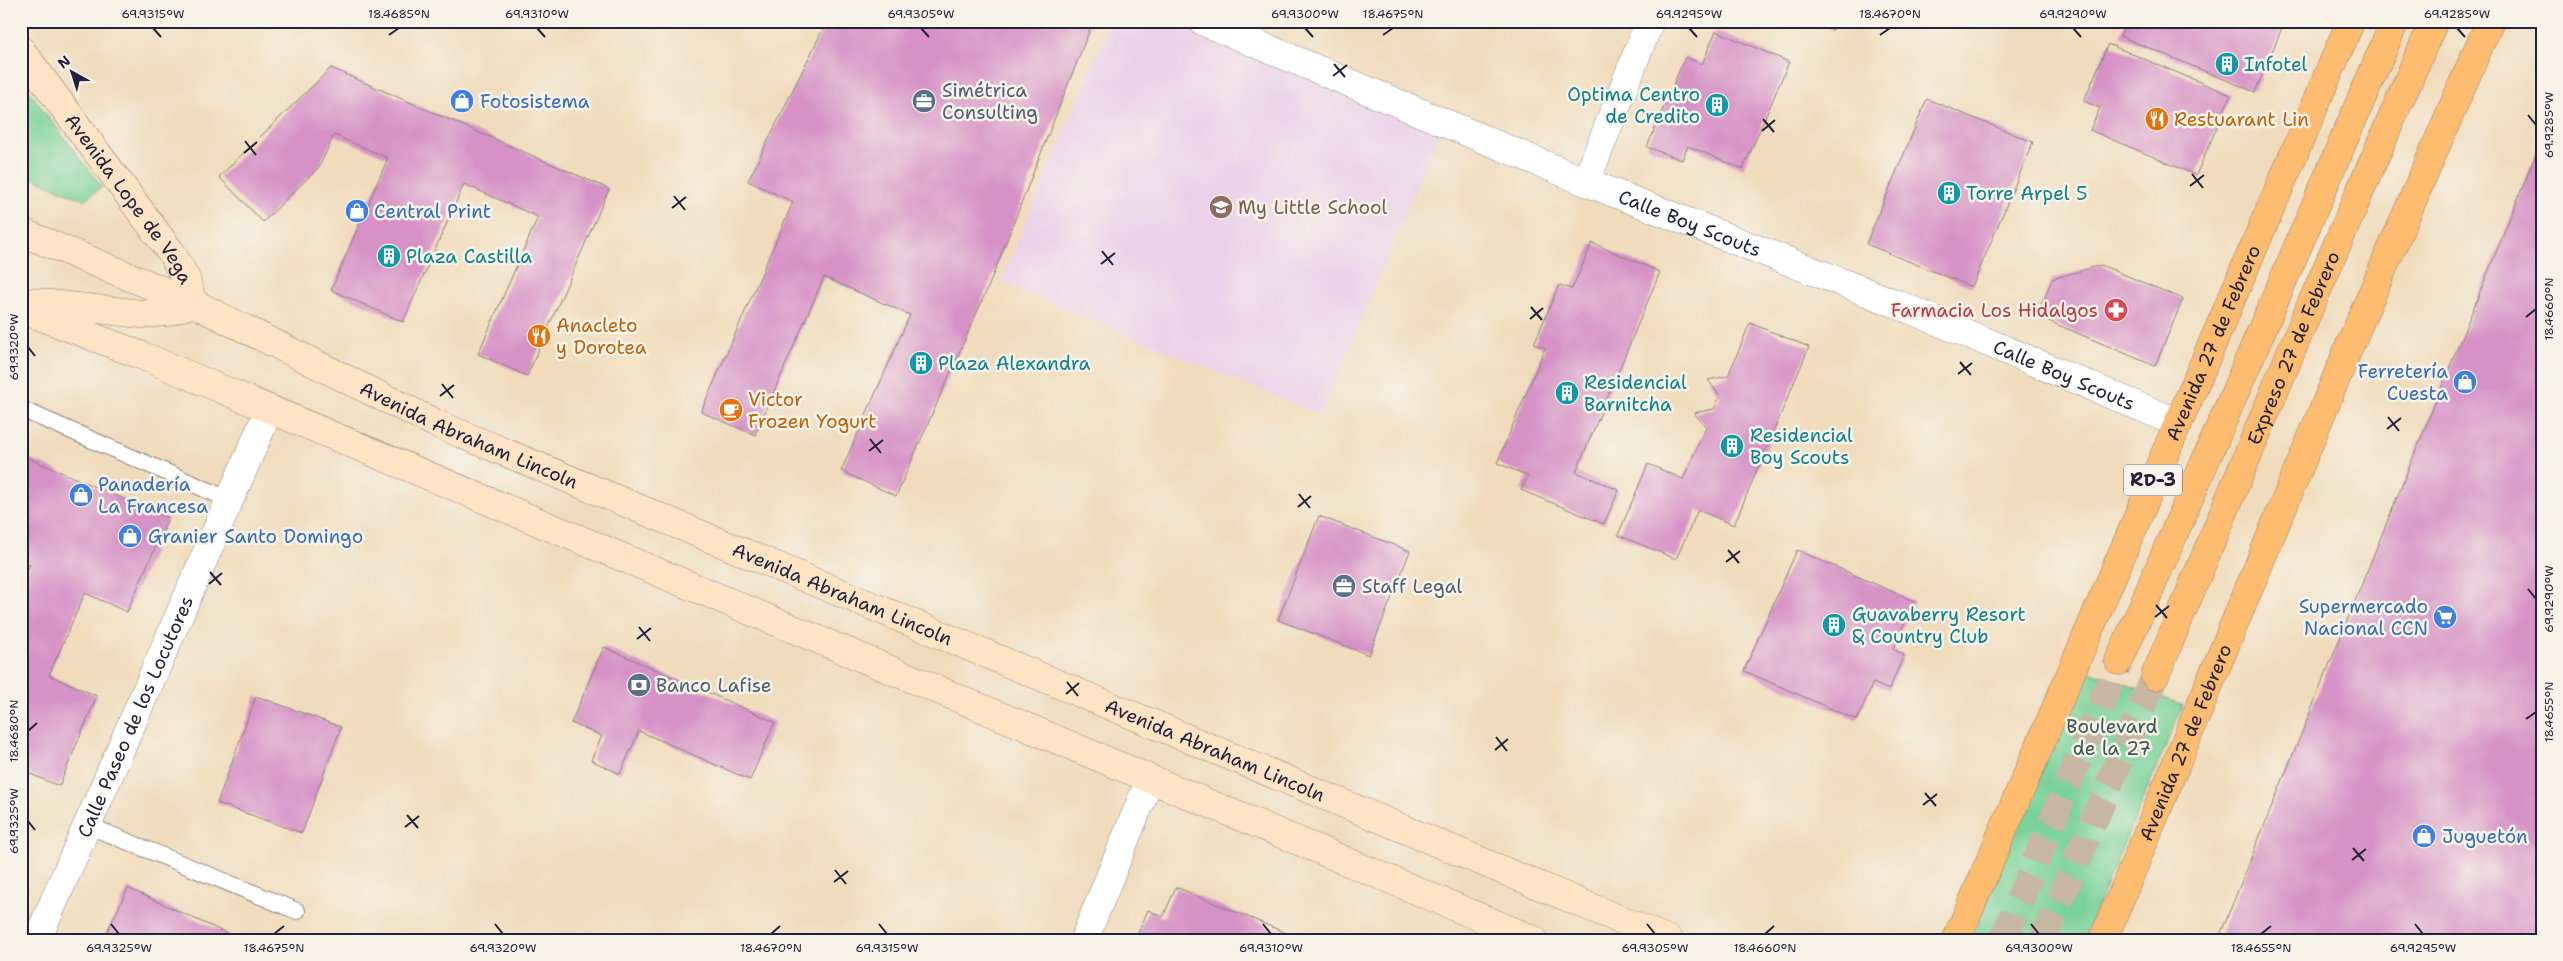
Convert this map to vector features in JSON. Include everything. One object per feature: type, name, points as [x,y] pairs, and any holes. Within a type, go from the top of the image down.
[{"type":"main road","name":"Avenida 27 de Febrero","points":[[1956,940],[2351,21]]},
{"type":"main road","name":"Expreso 27 de Febrero","points":[[2119,661],[2395,21]]},
{"type":"main road","name":"Expreso 27 de Febrero","points":[[2155,676],[2306,316],[2434,21]]},
{"type":"main road","name":"Avenida 27 de Febrero","points":[[2103,940],[2348,350],[2490,21]]},
{"type":"main road","name":"Avenida Lope de Vega","points":[[21,50],[173,255],[186,279],[193,303]]},
{"type":"main road","name":"Avenida Abraham Lincoln","points":[[21,232],[193,303],[435,423],[1669,940]]},
{"type":"main road","points":[[21,301],[108,312],[142,314],[167,312],[193,303]]},
{"type":"main road","points":[[21,309],[143,356],[1532,939]]},
{"type":"street","name":"Calle Boy Scouts","points":[[1202,21],[1586,182],[1897,304],[2178,423]]},
{"type":"street","points":[[1586,182],[1650,21]]},
{"type":"street","name":"Calle Paseo de los Locutores","points":[[37,940],[269,410]]},
{"type":"street","points":[[1084,940],[1150,779]]},
{"type":"lane","points":[[21,409],[230,500]]},
{"type":"lane","points":[[87,824],[296,911]]},
{"type":"shaded area","name":"My Little School","points":[[1111,21],[1175,21],[1440,131],[1321,415],[1001,282]]},
{"type":"green space","points":[[21,81],[102,187],[84,200],[21,173]]},
{"type":"green space","name":"Boulevard de la 27","points":[[2084,669],[2183,705],[2083,940],[1971,940]]},
{"type":"building","name":"Simétrica Consulting","points":[[827,21],[1093,21],[989,285],[896,496],[841,471],[910,315],[824,277],[755,435],[701,412],[793,202],[748,181]]},
{"type":"building","points":[[1813,21],[1837,21],[1833,30]]},
{"type":"building","name":"Infotel","points":[[2126,21],[2285,21],[2255,92],[2120,36]]},
{"type":"building","name":"Optima Centro de Credito","points":[[1716,31],[1789,62],[1743,169],[1688,146],[1682,160],[1647,147],[1685,57],[1702,64]]},
{"type":"building","name":"Restuarant Lin","points":[[2108,44],[2231,95],[2196,175],[2090,130],[2100,108],[2084,101]]},
{"type":"building","name":"Plaza Castilla","points":[[331,68],[609,189],[527,376],[478,354],[538,217],[464,184],[403,322],[331,290],[388,158],[334,135],[319,167],[263,222],[219,177]]},
{"type":"building","name":"Torre Arpel 5","points":[[1927,99],[2033,142],[1972,287],[1866,244]]},
{"type":"building","name":"Supermercado Nacional CCN","points":[[2539,146],[2542,148],[2542,940],[2218,940]]},
{"type":"building","name":"Residencial Barnitcha","points":[[1592,243],[1660,272],[1576,472],[1619,490],[1604,524],[1521,490],[1528,476],[1497,463],[1545,348],[1534,344],[1559,285],[1572,289]]},
{"type":"building","points":[[2101,265],[2183,299],[2155,366],[2037,316],[2052,279]]},
{"type":"building","name":"Residencial Boy Scouts","points":[[1750,323],[1809,347],[1734,525],[1698,510],[1676,559],[1618,535],[1648,464],[1683,479],[1706,427],[1694,413],[1714,409],[1720,396],[1708,380],[1728,376]]},
{"type":"building","points":[[21,455],[168,518],[127,612],[85,593],[49,675],[97,696],[59,786],[21,770],[21,583],[30,565],[21,561]]},
{"type":"building","name":"Staff Legal","points":[[1319,516],[1410,551],[1369,655],[1278,620]]},
{"type":"building","name":"Guavaberry Resort & Country Club","points":[[1797,550],[1914,601],[1893,649],[1904,655],[1889,690],[1873,683],[1857,720],[1744,671]]},
{"type":"building","name":"Banco Lafise","points":[[604,647],[775,722],[750,780],[639,731],[620,774],[591,760],[602,736],[571,723]]},
{"type":"building","points":[[256,696],[341,727],[302,833],[217,803]]},
{"type":"building","points":[[21,779],[26,781],[21,793]]},
{"type":"building","points":[[1176,887],[1303,940],[1135,940],[1148,910],[1163,917]]},
{"type":"building","points":[[128,888],[241,940],[103,940]]},
{"type":"tunnel","points":[[2003,940],[2119,661]]},
{"type":"tunnel","points":[[2043,940],[2155,676]]},
{"type":"place","name":"Infotel","points":[[2227,64]]},
{"type":"place","name":"Fotosistema","points":[[462,101]]},
{"type":"place","name":"Simétrica Consulting","points":[[924,101]]},
{"type":"place","name":"Optima Centro de Credito","points":[[1717,105]]},
{"type":"place","name":"Restuarant Lin","points":[[2157,119]]},
{"type":"place","name":"Torre Arpel 5","points":[[1949,193]]},
{"type":"place","name":"My Little School","points":[[1221,207]]},
{"type":"place","name":"Central Print","points":[[357,211]]},
{"type":"place","name":"Plaza Castilla","points":[[389,256]]},
{"type":"place","name":"Farmacia Los Hidalgos","points":[[2116,310]]},
{"type":"place","name":"Anacleto y Dorotea","points":[[539,336]]},
{"type":"place","name":"Plaza Alexandra","points":[[921,363]]},
{"type":"place","name":"Ferretería Cuesta","points":[[2465,382]]},
{"type":"place","name":"Residencial Barnitcha","points":[[1567,393]]},
{"type":"place","name":"Victor Frozen Yogurt","points":[[731,410]]},
{"type":"place","name":"Residencial Boy Scouts","points":[[1732,446]]},
{"type":"place","name":"Panadería La Francesa","points":[[81,495]]},
{"type":"place","name":"Granier Santo Domingo","points":[[130,536]]},
{"type":"place","name":"Staff Legal","points":[[1344,586]]},
{"type":"place","name":"Supermercado Nacional CCN","points":[[2445,617]]},
{"type":"place","name":"Guavaberry Resort & Country Club","points":[[1834,625]]},
{"type":"place","name":"Banco Lafise","points":[[639,685]]},
{"type":"place","name":"Juguetón","points":[[2424,836]]}]
